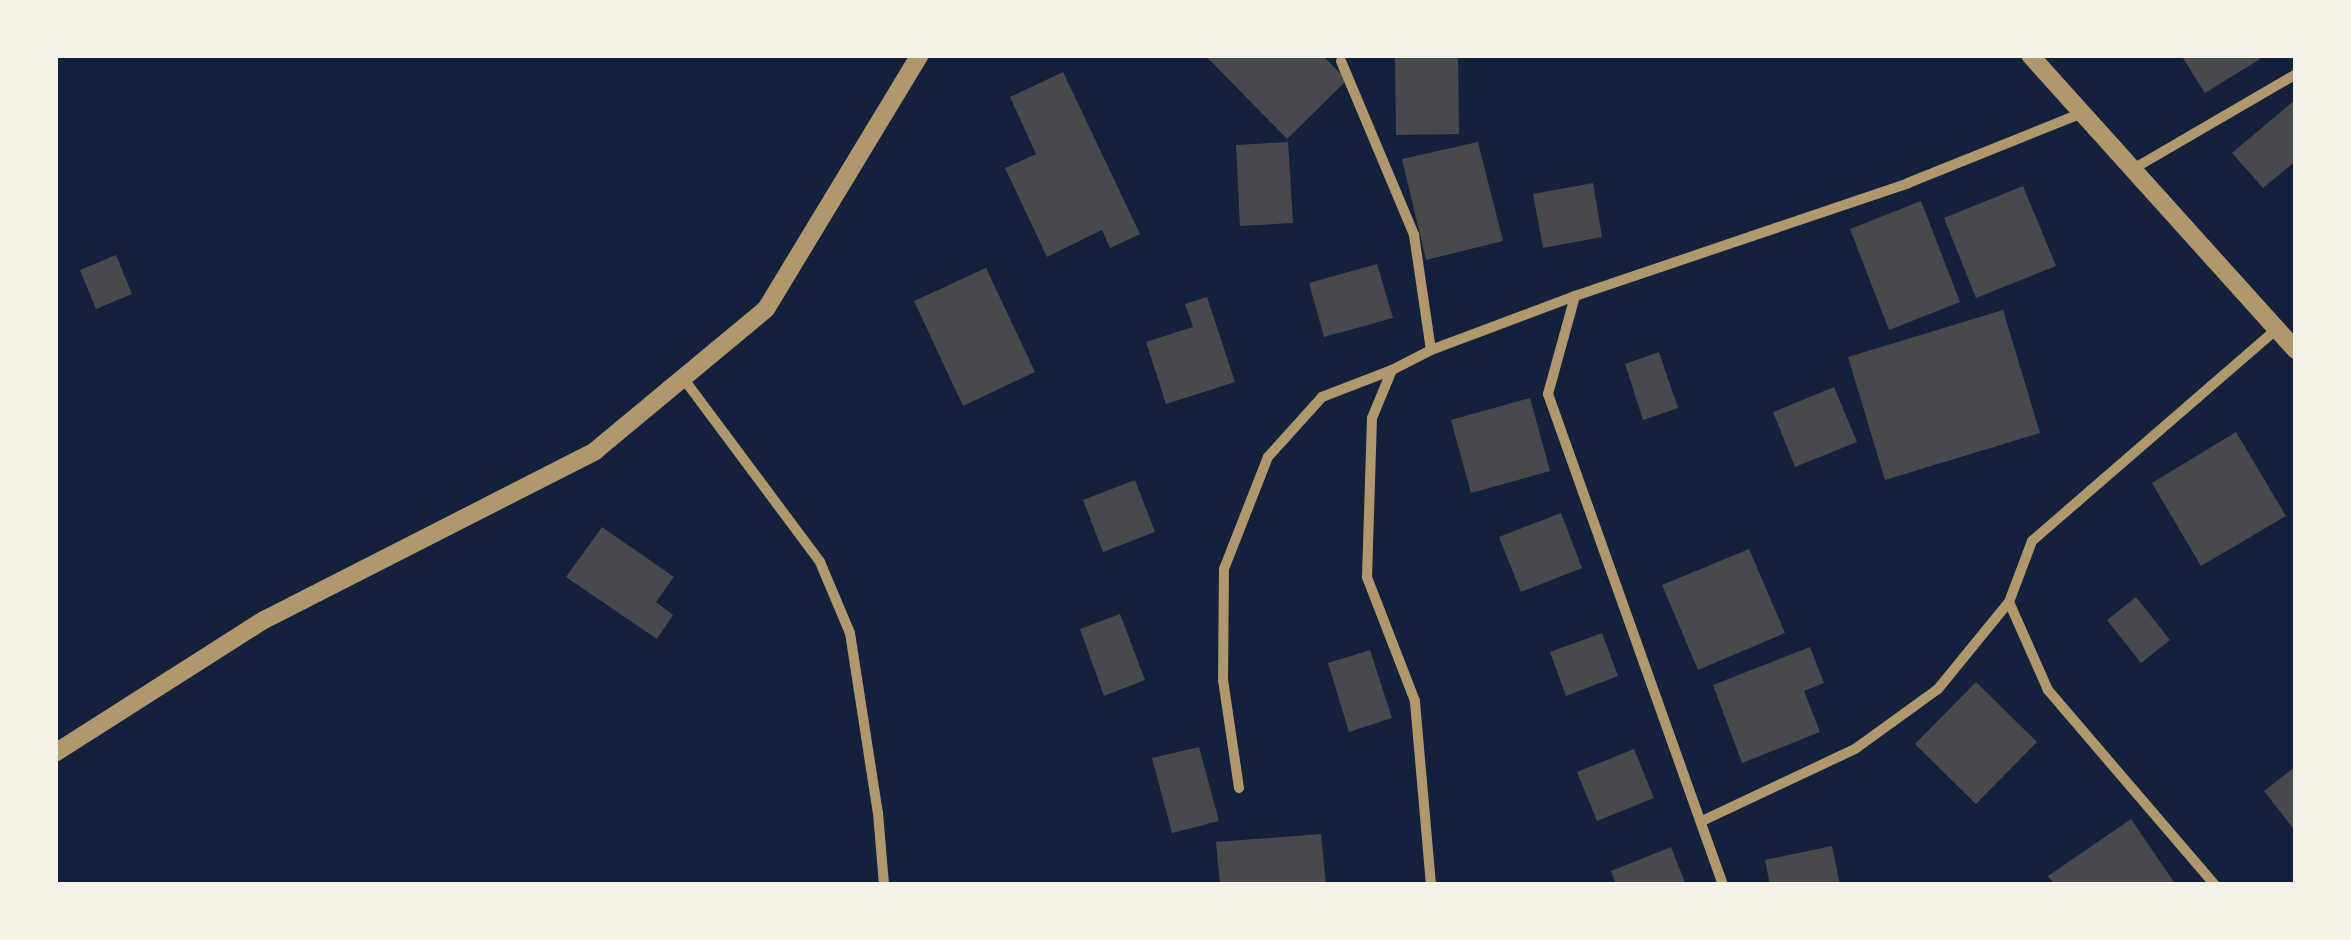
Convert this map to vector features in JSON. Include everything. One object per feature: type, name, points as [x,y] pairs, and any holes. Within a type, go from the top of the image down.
[{"type":"street","points":[[55,753],[264,620],[594,451],[766,309],[920,55]]},
{"type":"street","points":[[2030,55],[2086,112],[2296,350]]},
{"type":"street","points":[[1341,62],[1414,235],[1431,350]]},
{"type":"street","points":[[2133,169],[2296,74]]},
{"type":"street","points":[[1240,788],[1223,680],[1224,569],[1268,457],[1322,397],[1431,350],[1575,296],[1908,183],[2086,112]]},
{"type":"street","points":[[1575,296],[1548,394],[1723,885]]},
{"type":"street","points":[[1702,821],[1855,749],[1938,689],[2009,602],[2032,540],[2277,328]]},
{"type":"street","points":[[1392,370],[1372,418],[1367,577],[1415,702],[1430,885]]},
{"type":"street","points":[[683,378],[820,562],[850,632],[878,813],[884,885]]},
{"type":"street","points":[[2009,602],[2048,690],[2215,885]]},
{"type":"building","points":[[1205,55],[1322,55],[1347,80],[1287,139]]},
{"type":"building","points":[[1395,55],[1458,55],[1459,134],[1396,135]]},
{"type":"building","points":[[2181,55],[2257,55],[2260,59],[2205,93]]},
{"type":"building","points":[[1063,72],[1140,234],[1110,248],[1102,230],[1047,257],[1005,168],[1036,154],[1010,97]]},
{"type":"building","points":[[2296,99],[2296,161],[2263,188],[2232,153]]},
{"type":"building","points":[[1288,142],[1293,223],[1240,226],[1236,145]]},
{"type":"building","points":[[1478,142],[1503,241],[1426,260],[1402,159]]},
{"type":"building","points":[[1593,183],[1602,237],[1543,248],[1533,194]]},
{"type":"building","points":[[2023,186],[2056,266],[1976,298],[1944,218]]},
{"type":"building","points":[[1921,201],[1960,302],[1889,330],[1850,229]]},
{"type":"building","points":[[116,255],[132,294],[96,309],[80,270]]},
{"type":"building","points":[[1377,264],[1393,318],[1324,337],[1309,283]]},
{"type":"building","points":[[986,268],[1035,372],[963,406],[914,301]]},
{"type":"building","points":[[1207,297],[1235,382],[1166,404],[1146,342],[1193,327],[1185,304]]},
{"type":"building","points":[[2003,310],[2040,433],[1885,480],[1848,357]]},
{"type":"building","points":[[1659,352],[1678,408],[1643,420],[1625,364]]},
{"type":"building","points":[[1834,387],[1857,442],[1795,467],[1773,412]]},
{"type":"building","points":[[1530,398],[1550,471],[1471,493],[1451,420]]},
{"type":"building","points":[[2236,432],[2286,516],[2201,566],[2152,483]]},
{"type":"building","points":[[1135,480],[1155,532],[1103,552],[1083,500]]},
{"type":"building","points":[[1561,513],[1582,568],[1521,592],[1499,537]]},
{"type":"building","points":[[602,527],[674,577],[656,602],[673,615],[657,639],[566,577]]},
{"type":"building","points":[[1749,549],[1785,633],[1698,670],[1662,585]]},
{"type":"building","points":[[2136,597],[2170,640],[2141,663],[2107,620]]},
{"type":"building","points":[[1120,614],[1145,680],[1104,696],[1080,629]]},
{"type":"building","points":[[1602,633],[1618,676],[1566,696],[1550,652]]},
{"type":"building","points":[[1810,647],[1824,683],[1804,691],[1820,732],[1742,763],[1713,685]]},
{"type":"building","points":[[1370,650],[1392,718],[1349,732],[1328,663]]},
{"type":"building","points":[[1976,682],[2037,742],[1976,804],[1915,744]]},
{"type":"building","points":[[1199,747],[1219,821],[1172,833],[1152,758]]},
{"type":"building","points":[[1634,749],[1654,798],[1597,821],[1577,772]]},
{"type":"building","points":[[2296,766],[2296,832],[2264,791]]},
{"type":"building","points":[[2131,819],[2176,885],[2055,885],[2048,876]]},
{"type":"building","points":[[1321,834],[1326,885],[1220,885],[1216,842]]},
{"type":"building","points":[[1832,846],[1840,885],[1770,885],[1765,860]]},
{"type":"building","points":[[1671,847],[1686,885],[1616,885],[1611,871]]}]
